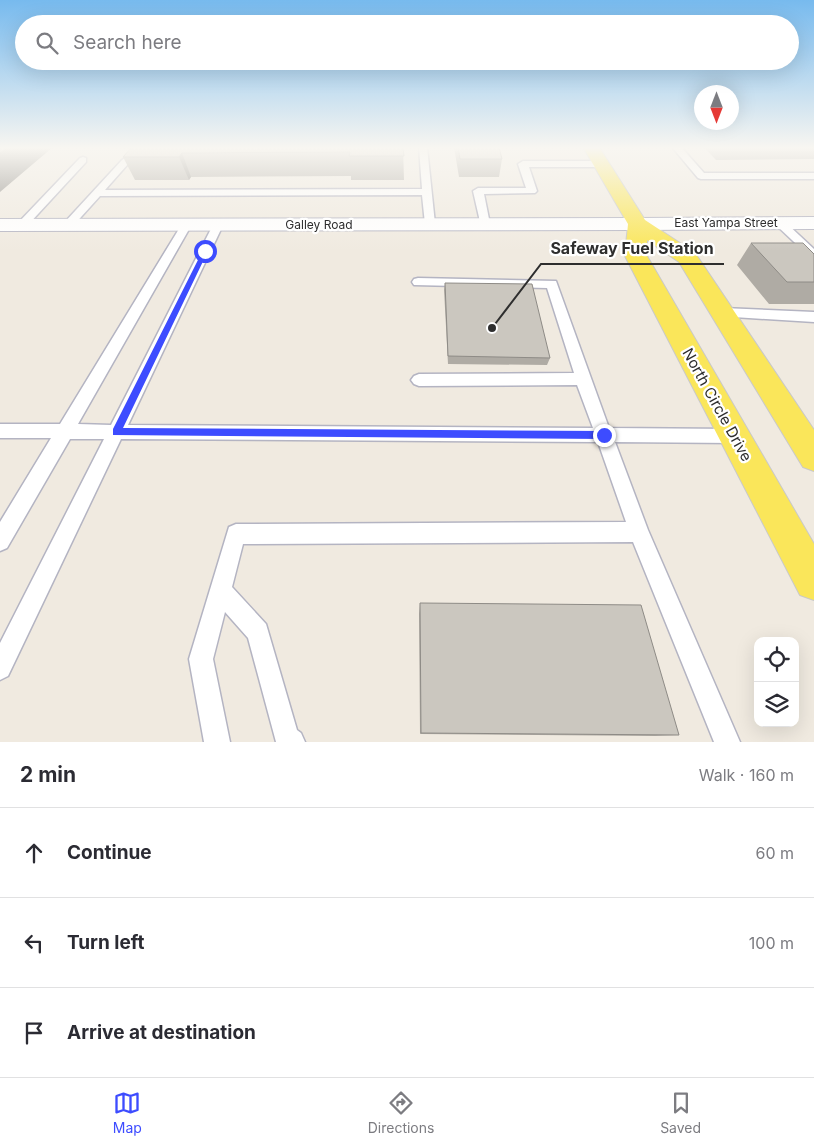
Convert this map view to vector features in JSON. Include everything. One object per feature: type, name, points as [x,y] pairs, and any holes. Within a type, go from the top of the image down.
[{"type":"main road","points":[[613,182],[638,224],[687,258],[724,313],[814,457]]},
{"type":"main road","name":"East Yampa Street","points":[[638,224],[814,223]]},
{"type":"main road","name":"Galley Road","points":[[0,225],[638,224]]},
{"type":"main road","name":"North Circle Drive","points":[[638,224],[636,256],[814,581]]},
{"type":"lane","points":[[22,225],[63,182]]},
{"type":"lane","points":[[68,225],[107,182]]},
{"type":"lane","points":[[426,182],[430,224]]},
{"type":"lane","points":[[484,224],[478,191],[532,191],[529,182]]},
{"type":"lane","points":[[96,193],[427,192]]},
{"type":"lane","points":[[780,223],[814,255]]},
{"type":"lane","points":[[0,541],[187,224]]},
{"type":"lane","points":[[0,668],[218,225]]},
{"type":"lane","points":[[418,282],[552,284],[582,380],[639,532],[727,742]]},
{"type":"lane","points":[[724,313],[814,317]]},
{"type":"lane","points":[[419,380],[582,380]]},
{"type":"lane","points":[[0,431],[734,436]]},
{"type":"lane","points":[[217,742],[200,659],[236,534],[639,532]]},
{"type":"lane","points":[[221,591],[258,632],[287,738],[292,742]]},
{"type":"building","points":[[751,243],[803,243],[814,254],[814,282],[787,282]]},
{"type":"building","points":[[445,283],[532,284],[550,358],[448,356]]},
{"type":"building","points":[[420,603],[641,605],[679,735],[421,733]]},
{"type":"place","name":"Safeway Fuel Station","points":[[492,328]]},
{"type":"route","points":[[205,251],[116,432],[604,435]]}]
